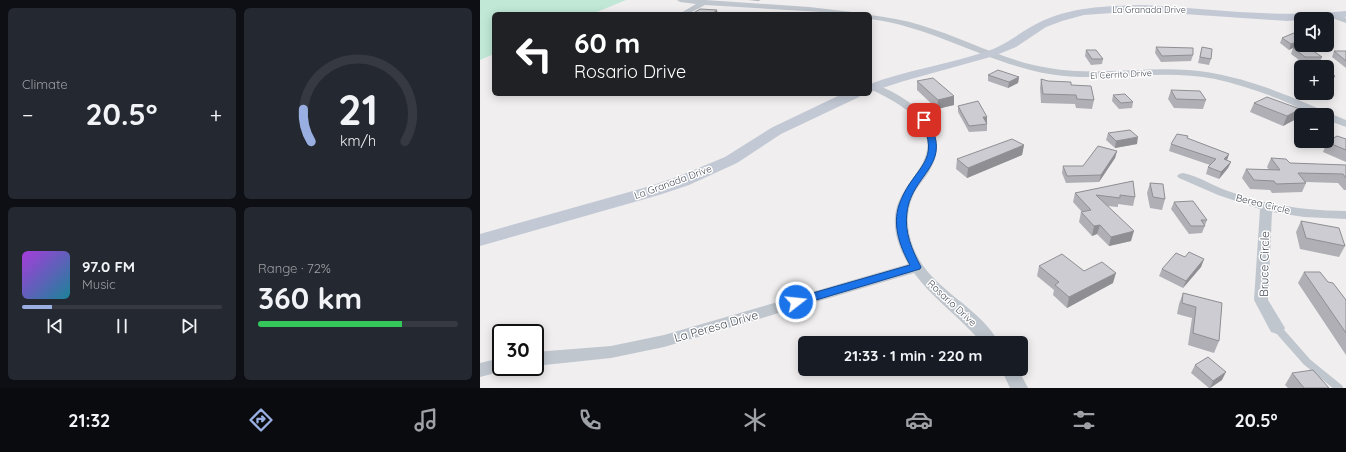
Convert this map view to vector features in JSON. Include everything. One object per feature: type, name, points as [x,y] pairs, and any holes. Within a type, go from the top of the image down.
[{"type":"street","points":[[680,0],[837,12]]},
{"type":"street","points":[[687,12],[706,2]]},
{"type":"street","name":"La Granada Drive","points":[[872,88],[915,73],[989,54],[1014,44],[1041,25],[1053,20],[1080,13],[1109,9],[1170,8],[1280,18],[1335,16],[1346,14]]},
{"type":"street","points":[[1335,16],[1346,21]]},
{"type":"street","name":"El Cerrito Drive","points":[[872,17],[898,21],[924,28],[989,54],[1032,67],[1070,74],[1106,76],[1170,72],[1213,76],[1253,85],[1309,108]]},
{"type":"street","name":"Rosario Drive","points":[[872,88],[913,109],[924,120],[931,132],[933,143],[931,156],[926,168],[910,190],[902,212],[903,237],[908,252],[916,267],[932,286],[985,336]]},
{"type":"street","name":"La Granada Drive","points":[[480,240],[653,191],[683,181],[731,160],[776,131],[849,96]]},
{"type":"street","name":"El Cerrito Drive","points":[[1334,119],[1346,124]]},
{"type":"street","name":"Berea Circle","points":[[1183,176],[1221,193],[1266,207],[1300,213],[1346,215]]},
{"type":"street","name":"Bruce Circle","points":[[1266,207],[1261,300],[1277,328]]},
{"type":"street","name":"La Peresa Drive","points":[[544,358],[611,352],[664,341],[916,267]]},
{"type":"street","points":[[480,370],[492,367]]},
{"type":"street","points":[[1012,376],[1018,388]]},
{"type":"lane","name":"Bruce Circle","points":[[1277,328],[1307,362],[1339,388]]},
{"type":"green space","points":[[480,0],[626,0],[597,12],[492,12],[492,55],[480,60]]},
{"type":"building","points":[[700,9],[717,10],[714,12],[695,12]]},
{"type":"building","points":[[1294,33],[1294,43],[1291,44],[1282,38]]},
{"type":"building","points":[[1156,47],[1193,48],[1193,55],[1162,56]]},
{"type":"building","points":[[1202,47],[1212,49],[1211,59],[1200,57]]},
{"type":"building","points":[[1086,50],[1096,50],[1103,59],[1092,59]]},
{"type":"building","points":[[1334,51],[1346,51],[1346,61]]},
{"type":"building","points":[[1298,52],[1315,52],[1322,57],[1305,57]]},
{"type":"building","points":[[998,70],[1019,77],[1009,82],[988,75]]},
{"type":"building","points":[[933,78],[954,96],[938,100],[917,81]]},
{"type":"building","points":[[1041,79],[1048,81],[1071,82],[1071,85],[1091,86],[1094,100],[1077,99],[1076,95],[1043,94]]},
{"type":"building","points":[[1171,90],[1200,91],[1206,100],[1176,99]]},
{"type":"building","points":[[1125,94],[1133,102],[1121,103],[1113,95]]},
{"type":"building","points":[[1267,97],[1297,108],[1294,108],[1294,112],[1287,116],[1254,103]]},
{"type":"building","points":[[978,101],[987,117],[983,117],[987,124],[969,126],[958,106]]},
{"type":"building","points":[[1130,130],[1138,137],[1116,141],[1108,133]]},
{"type":"building","points":[[1177,134],[1188,136],[1187,138],[1229,154],[1224,159],[1231,162],[1221,172],[1208,167],[1216,159],[1171,144]]},
{"type":"building","points":[[1337,136],[1346,139],[1346,150],[1334,145],[1334,138]]},
{"type":"building","points":[[1012,139],[1024,145],[968,168],[957,159]]},
{"type":"building","points":[[1098,146],[1117,151],[1101,175],[1067,176],[1063,166],[1083,166]]},
{"type":"building","points":[[1271,158],[1286,159],[1290,163],[1346,165],[1346,178],[1343,174],[1298,173],[1306,183],[1276,184],[1274,181],[1254,180],[1246,169],[1280,170]]},
{"type":"building","points":[[1133,181],[1135,197],[1120,195],[1120,198],[1096,195],[1134,231],[1111,237],[1100,225],[1094,226],[1081,212],[1091,210],[1075,193]]},
{"type":"building","points":[[1150,183],[1163,184],[1165,199],[1153,197]]},
{"type":"building","points":[[1193,201],[1207,220],[1201,220],[1205,226],[1191,226],[1174,202]]},
{"type":"building","points":[[1301,221],[1339,228],[1345,246],[1306,238]]},
{"type":"building","points":[[1189,252],[1204,259],[1186,281],[1162,269],[1176,253],[1185,257]]},
{"type":"building","points":[[1062,254],[1084,271],[1102,262],[1116,273],[1069,297],[1055,285],[1059,282],[1039,266]]},
{"type":"building","points":[[1304,272],[1320,272],[1328,282],[1333,283],[1346,300],[1346,333]]},
{"type":"building","points":[[1183,293],[1222,303],[1219,341],[1193,333],[1196,307],[1182,303]]},
{"type":"building","points":[[1208,357],[1226,372],[1213,381],[1195,365]]},
{"type":"building","points":[[1313,370],[1329,388],[1304,388],[1292,373]]},
{"type":"route","points":[[796,302],[916,267],[908,252],[903,237],[901,223],[905,201],[910,190],[926,168],[931,156],[933,143],[931,132],[924,120]]}]
